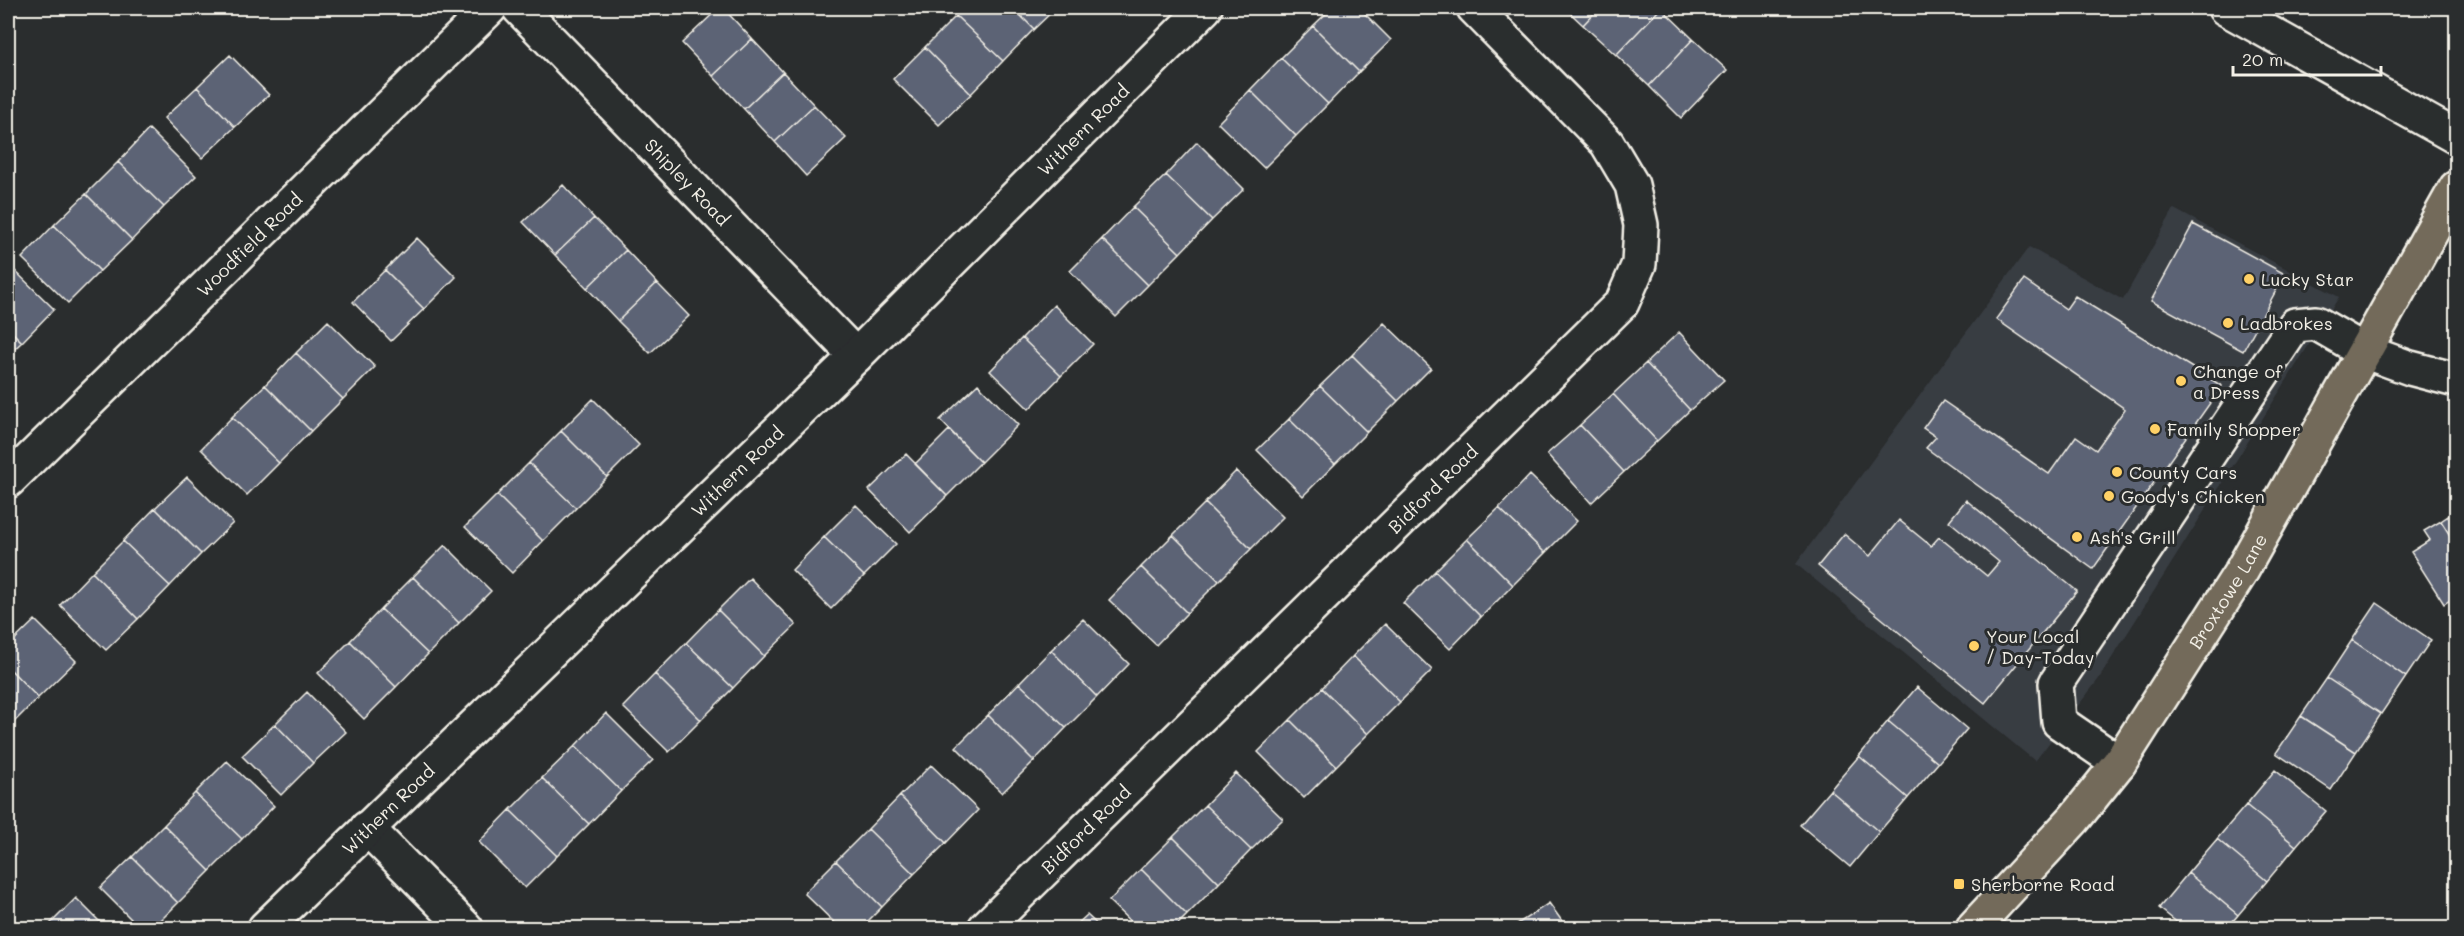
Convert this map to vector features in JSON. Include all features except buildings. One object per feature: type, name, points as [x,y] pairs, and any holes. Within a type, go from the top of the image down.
[{"type":"main road","name":"Broxtowe Lane","points":[[1973,928],[2074,819],[2119,763],[2241,572],[2457,188]]},
{"type":"street","name":"Woodfield Road","points":[[8,481],[490,8]]},
{"type":"street","name":"Shipley Road","points":[[519,8],[856,356]]},
{"type":"street","name":"Withern Road","points":[[265,928],[856,356],[1205,8]]},
{"type":"street","name":"Bidford Road","points":[[985,928],[1622,303],[1639,264],[1641,225],[1632,185],[1607,143],[1474,8]]},
{"type":"street","points":[[2225,8],[2457,137]]},
{"type":"street","points":[[2119,763],[2059,722],[2056,683],[2295,325],[2316,323],[2366,352],[2410,368],[2457,380]]},
{"type":"street","points":[[367,828],[466,928]]},
{"type":"shaded area","points":[[2174,209],[2339,297],[2098,680],[2035,761],[1796,564],[2029,247],[2123,300]]},
{"type":"place","name":"Lucky Star","points":[[2249,279]]},
{"type":"place","name":"Ladbrokes","points":[[2228,323]]},
{"type":"place","name":"Change of a Dress","points":[[2181,381]]},
{"type":"place","name":"Family Shopper","points":[[2155,429]]},
{"type":"place","name":"County Cars","points":[[2117,472]]},
{"type":"place","name":"Goody's Chicken","points":[[2109,496]]},
{"type":"place","name":"Ash's Grill","points":[[2077,537]]},
{"type":"place","name":"Your Local / Day-Today","points":[[1974,646]]},
{"type":"place","name":"Sherborne Road","points":[[1959,884]]}]
